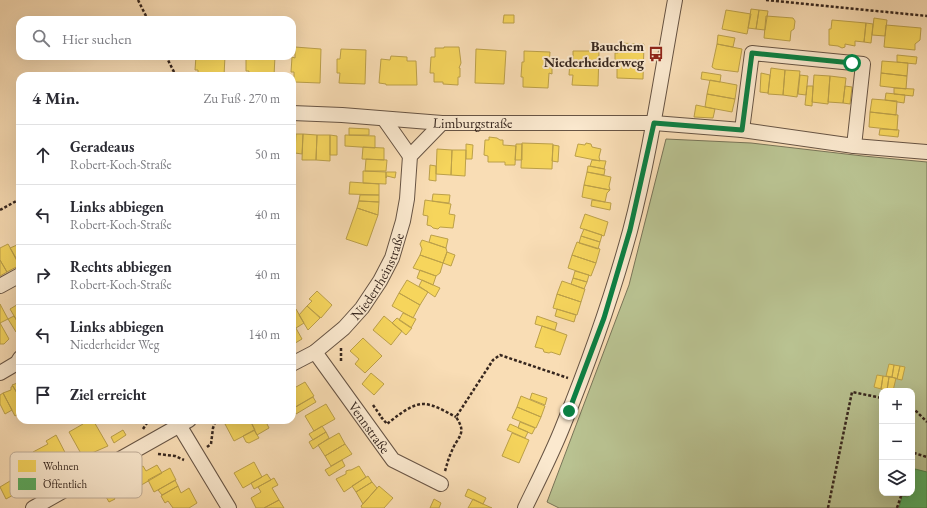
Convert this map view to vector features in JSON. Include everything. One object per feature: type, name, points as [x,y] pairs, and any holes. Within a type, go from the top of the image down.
[{"type":"street","points":[[525,508],[563,427],[580,382],[604,318],[630,230],[654,123],[675,0]]},
{"type":"street","points":[[742,130],[752,53],[863,64],[854,146]]},
{"type":"street","name":"Limburgstraße","points":[[296,113],[342,115],[442,123],[654,123],[742,130],[854,146],[927,152]]},
{"type":"street","points":[[384,118],[410,156],[442,123]]},
{"type":"street","name":"Niederrheinstraße","points":[[296,362],[315,352],[344,328],[362,308],[380,282],[392,258],[404,215],[407,199],[410,156]]},
{"type":"street","points":[[0,286],[16,277]]},
{"type":"street","name":"Vennstraße","points":[[315,352],[393,460],[441,484]]},
{"type":"street","points":[[0,373],[16,365]]},
{"type":"street","points":[[131,452],[178,424]]},
{"type":"street","points":[[182,424],[229,508]]},
{"type":"street","points":[[33,508],[50,498]]},
{"type":"path","points":[[138,0],[146,16]]},
{"type":"path","points":[[766,0],[927,16]]},
{"type":"path","points":[[168,60],[174,72]]},
{"type":"path","points":[[0,210],[16,201]]},
{"type":"path","points":[[333,338],[341,347],[341,363],[346,369]]},
{"type":"path","points":[[456,416],[493,360],[500,354],[580,382]]},
{"type":"path","points":[[828,508],[852,392],[879,397]]},
{"type":"path","points":[[368,400],[387,424],[407,409],[422,404],[435,407],[456,416],[461,425],[462,434],[451,453],[441,484]]},
{"type":"path","points":[[915,410],[927,422]]},
{"type":"path","points":[[369,428],[382,418]]},
{"type":"path","points":[[915,453],[927,457]]},
{"type":"path","points":[[897,508],[901,496]]},
{"type":"green space","points":[[666,139],[751,143],[927,162],[927,508],[559,508],[547,502],[629,285]]},
{"type":"building: Wohnen","points":[[751,9],[759,10],[756,29],[748,28]]},
{"type":"building: Wohnen","points":[[726,10],[751,14],[747,34],[722,29]]},
{"type":"building: Wohnen","points":[[759,10],[768,11],[765,30],[756,29]]},
{"type":"building: Wohnen","points":[[504,15],[514,15],[514,23],[503,23]]},
{"type":"building: Wohnen","points":[[766,16],[793,18],[795,21],[794,29],[791,31],[790,41],[764,38]]},
{"type":"building: Wohnen","points":[[874,18],[887,20],[885,36],[872,35]]},
{"type":"building: Wohnen","points":[[832,20],[866,23],[864,42],[855,41],[855,46],[845,44],[845,47],[842,48],[829,45],[829,29],[831,29]]},
{"type":"building: Wohnen","points":[[866,23],[873,24],[871,43],[864,42]]},
{"type":"building: Wohnen","points":[[886,25],[921,28],[920,40],[915,44],[915,50],[884,47]]},
{"type":"building: Wohnen","points":[[718,35],[735,38],[733,47],[717,44]]},
{"type":"building: Wohnen","points":[[618,43],[644,44],[643,79],[617,78],[615,53],[618,53]]},
{"type":"building: Wohnen","points":[[717,44],[742,49],[738,72],[715,69],[712,67]]},
{"type":"building: Wohnen","points":[[296,47],[321,49],[320,83],[296,82],[296,72],[291,72],[292,60],[296,60]]},
{"type":"building: Wohnen","points":[[459,47],[461,63],[459,68],[460,77],[458,77],[458,85],[434,82],[434,73],[430,73],[431,57],[435,57],[435,48]]},
{"type":"building: Wohnen","points":[[341,49],[366,50],[365,84],[339,83],[340,73],[337,73],[337,59],[340,59]]},
{"type":"building: Wohnen","points":[[476,49],[506,51],[504,84],[475,83]]},
{"type":"building: Wohnen","points":[[524,51],[550,52],[549,67],[552,67],[552,74],[549,73],[548,88],[523,87],[523,77],[521,77],[522,62],[524,62]]},
{"type":"building: Wohnen","points":[[573,51],[599,51],[598,86],[572,85],[573,75],[569,75],[570,61],[573,61]]},
{"type":"building: Wohnen","points":[[897,55],[917,57],[916,64],[897,62]]},
{"type":"building: Wohnen","points":[[391,56],[407,57],[407,61],[416,61],[417,85],[386,85],[379,83],[381,59],[390,60]]},
{"type":"building: Wohnen","points":[[196,60],[225,60],[224,72],[198,72],[198,70],[195,70]]},
{"type":"building: Wohnen","points":[[246,60],[275,60],[274,72],[246,71]]},
{"type":"building: Wohnen","points":[[882,61],[908,63],[907,76],[881,73]]},
{"type":"building: Wohnen","points":[[771,68],[785,70],[783,95],[768,94]]},
{"type":"building: Wohnen","points":[[785,70],[800,71],[797,97],[783,95]]},
{"type":"building: Wohnen","points":[[702,72],[721,75],[720,82],[701,79]]},
{"type":"building: Wohnen","points":[[761,73],[770,75],[768,93],[760,92]]},
{"type":"building: Wohnen","points":[[881,73],[907,76],[906,89],[880,86]]},
{"type":"building: Wohnen","points":[[800,75],[808,76],[806,95],[798,94]]},
{"type":"building: Wohnen","points":[[814,75],[830,76],[828,104],[812,102]]},
{"type":"building: Wohnen","points":[[830,76],[846,78],[843,103],[828,102]]},
{"type":"building: Wohnen","points":[[710,80],[737,85],[735,99],[707,94]]},
{"type":"building: Wohnen","points":[[807,86],[813,86],[812,106],[805,105]]},
{"type":"building: Wohnen","points":[[845,86],[852,87],[850,104],[843,103]]},
{"type":"building: Wohnen","points":[[894,88],[914,89],[913,96],[894,94]]},
{"type":"building: Wohnen","points":[[886,93],[905,95],[904,103],[885,100]]},
{"type":"building: Wohnen","points":[[707,94],[735,99],[732,112],[705,107]]},
{"type":"building: Wohnen","points":[[872,99],[897,101],[896,115],[870,112]]},
{"type":"building: Wohnen","points":[[696,105],[715,109],[713,118],[694,117]]},
{"type":"building: Wohnen","points":[[870,112],[898,115],[897,130],[869,127]]},
{"type":"building: Wohnen","points":[[349,128],[369,129],[369,135],[349,135]]},
{"type":"building: Wohnen","points":[[880,129],[899,130],[898,137],[879,135]]},
{"type":"building: Wohnen","points":[[296,134],[303,134],[302,154],[296,153]]},
{"type":"building: Wohnen","points":[[303,134],[317,135],[316,160],[302,160]]},
{"type":"building: Wohnen","points":[[317,135],[330,135],[330,161],[316,160]]},
{"type":"building: Wohnen","points":[[330,135],[337,136],[337,155],[330,155]]},
{"type":"building: Wohnen","points":[[345,135],[375,136],[375,148],[345,146]]},
{"type":"building: Wohnen","points":[[489,137],[503,140],[503,145],[516,146],[515,165],[505,165],[505,162],[488,162],[488,156],[484,155],[485,140],[489,140]]},
{"type":"building: Wohnen","points":[[522,143],[553,144],[552,169],[521,168]]},
{"type":"building: Wohnen","points":[[586,143],[591,144],[592,147],[601,149],[599,157],[600,161],[575,156],[578,144],[585,145]]},
{"type":"building: Wohnen","points":[[466,144],[473,145],[472,159],[466,159]]},
{"type":"building: Wohnen","points":[[516,144],[522,144],[522,160],[515,160]]},
{"type":"building: Wohnen","points":[[553,145],[559,146],[558,162],[552,161]]},
{"type":"building: Wohnen","points":[[363,147],[384,148],[384,160],[362,159]]},
{"type":"building: Wohnen","points":[[437,149],[452,150],[451,175],[436,174]]},
{"type":"building: Wohnen","points":[[452,150],[466,150],[465,176],[451,175]]},
{"type":"building: Wohnen","points":[[366,159],[387,160],[386,171],[365,171]]},
{"type":"building: Wohnen","points":[[592,160],[606,161],[604,169],[590,166]]},
{"type":"building: Wohnen","points":[[430,165],[436,166],[436,181],[429,180]]},
{"type":"building: Wohnen","points":[[588,166],[605,169],[604,175],[587,172]]},
{"type":"building: Wohnen","points":[[363,171],[386,172],[386,184],[363,183]]},
{"type":"building: Wohnen","points":[[386,172],[396,172],[395,178],[387,176],[386,178]]},
{"type":"building: Wohnen","points":[[587,172],[611,177],[609,186],[610,190],[584,185]]},
{"type":"building: Wohnen","points":[[350,182],[379,184],[379,195],[349,194]]},
{"type":"building: Wohnen","points":[[584,185],[610,190],[607,193],[605,202],[582,197]]},
{"type":"building: Wohnen","points":[[433,194],[450,195],[449,203],[432,201]]},
{"type":"building: Wohnen","points":[[360,195],[379,195],[379,202],[359,201]]},
{"type":"building: Wohnen","points":[[425,200],[451,204],[449,214],[455,215],[453,228],[440,227],[438,229],[427,225],[428,216],[423,215]]},
{"type":"building: Wohnen","points":[[592,200],[611,203],[610,210],[591,206]]},
{"type":"building: Wohnen","points":[[359,201],[379,202],[378,215],[357,208]]},
{"type":"building: Wohnen","points":[[357,208],[378,215],[367,246],[346,239]]},
{"type":"building: Wohnen","points":[[585,214],[608,222],[604,236],[580,228]]},
{"type":"building: Wohnen","points":[[584,229],[602,235],[600,242],[581,236]]},
{"type":"building: Wohnen","points":[[431,235],[448,239],[446,248],[429,242]]},
{"type":"building: Wohnen","points":[[581,236],[600,242],[598,249],[579,243]]},
{"type":"building: Wohnen","points":[[422,240],[446,248],[447,252],[443,263],[420,255],[422,249],[420,244]]},
{"type":"building: Wohnen","points":[[577,242],[600,249],[596,263],[572,255]]},
{"type":"building: Wohnen","points":[[8,244],[16,258],[16,267],[7,272],[0,260],[0,248]]},
{"type":"building: Wohnen","points":[[16,245],[16,259],[10,248]]},
{"type":"building: Wohnen","points":[[447,252],[455,255],[451,266],[443,263]]},
{"type":"building: Wohnen","points":[[420,255],[443,263],[440,273],[436,276],[413,268]]},
{"type":"building: Wohnen","points":[[572,255],[596,263],[591,276],[568,268]]},
{"type":"building: Wohnen","points":[[0,260],[7,272],[0,276]]},
{"type":"building: Wohnen","points":[[420,270],[436,276],[433,285],[417,278]]},
{"type":"building: Wohnen","points":[[575,271],[589,275],[587,282],[573,278]]},
{"type":"building: Wohnen","points":[[573,278],[587,282],[584,289],[571,284]]},
{"type":"building: Wohnen","points":[[407,280],[428,292],[420,305],[399,293]]},
{"type":"building: Wohnen","points":[[422,280],[440,288],[435,297],[419,286]]},
{"type":"building: Wohnen","points":[[562,281],[585,289],[581,302],[557,294]]},
{"type":"building: Wohnen","points":[[317,291],[332,305],[321,318],[307,306],[312,301],[309,299]]},
{"type":"building: Wohnen","points":[[399,293],[420,305],[413,318],[392,306]]},
{"type":"building: Wohnen","points":[[557,294],[581,302],[577,315],[553,308]]},
{"type":"building: Wohnen","points":[[0,304],[8,319],[0,323]]},
{"type":"building: Wohnen","points":[[16,305],[16,319],[10,309]]},
{"type":"building: Wohnen","points":[[307,306],[320,318],[308,330],[299,315]]},
{"type":"building: Wohnen","points":[[296,309],[304,323],[296,328]]},
{"type":"building: Wohnen","points":[[557,309],[576,315],[574,322],[555,316]]},
{"type":"building: Wohnen","points":[[403,313],[416,319],[411,328],[399,320]]},
{"type":"building: Wohnen","points":[[14,316],[16,319],[16,332],[8,319]]},
{"type":"building: Wohnen","points":[[384,316],[402,331],[391,345],[373,330]]},
{"type":"building: Wohnen","points":[[537,316],[557,323],[555,330],[535,324]]},
{"type":"building: Wohnen","points":[[397,318],[412,328],[406,335],[392,323]]},
{"type":"building: Wohnen","points":[[0,323],[9,339],[4,344],[0,344]]},
{"type":"building: Wohnen","points":[[542,326],[567,335],[560,355],[551,352],[544,352],[543,349],[535,347]]},
{"type":"building: Wohnen","points":[[296,328],[302,339],[296,343]]},
{"type":"building: Wohnen","points":[[363,338],[382,356],[365,373],[355,364],[359,359],[350,351]]},
{"type":"building: Wohnen","points":[[889,364],[894,365],[892,377],[886,376]]},
{"type":"building: Wohnen","points":[[894,365],[900,366],[897,379],[892,377]]},
{"type":"building: Wohnen","points":[[900,366],[905,367],[902,380],[897,379]]},
{"type":"building: Wohnen","points":[[371,373],[384,384],[374,395],[362,384]]},
{"type":"building: Wohnen","points":[[877,375],[883,376],[881,388],[874,387]]},
{"type":"building: Wohnen","points":[[883,376],[889,377],[887,388],[881,388]]},
{"type":"building: Wohnen","points":[[889,377],[896,378],[894,388],[887,388]]},
{"type":"building: Wohnen","points":[[305,382],[314,396],[296,407],[296,387]]},
{"type":"building: Wohnen","points":[[16,384],[16,392],[12,385]]},
{"type":"building: Wohnen","points":[[13,386],[16,391],[15,416],[3,393],[11,390],[11,387]]},
{"type":"building: Wohnen","points":[[3,393],[12,410],[5,414],[0,404],[0,395]]},
{"type":"building: Wohnen","points":[[532,393],[547,398],[545,405],[530,399]]},
{"type":"building: Wohnen","points":[[521,396],[545,406],[541,417],[517,407]]},
{"type":"building: Wohnen","points":[[313,397],[316,402],[296,414],[296,407]]},
{"type":"building: Wohnen","points":[[326,404],[335,419],[314,431],[305,416]]},
{"type":"building: Wohnen","points":[[517,407],[541,417],[536,428],[512,418]]},
{"type":"building: Wohnen","points":[[520,422],[535,428],[532,434],[518,428]]},
{"type":"building: Wohnen","points":[[83,424],[95,424],[108,446],[94,452],[80,452],[69,432]]},
{"type":"building: Wohnen","points":[[225,424],[252,424],[255,430],[234,441]]},
{"type":"building: Wohnen","points":[[252,424],[267,424],[269,428],[257,435]]},
{"type":"building: Wohnen","points":[[510,424],[528,432],[525,438],[507,430]]},
{"type":"building: Wohnen","points":[[322,426],[326,432],[313,440],[309,434]]},
{"type":"building: Wohnen","points":[[123,430],[126,435],[114,443],[111,437]]},
{"type":"building: Wohnen","points":[[254,430],[259,438],[249,443],[246,442],[243,436]]},
{"type":"building: Wohnen","points":[[326,432],[329,438],[313,449],[309,442]]},
{"type":"building: Wohnen","points":[[339,433],[345,444],[325,456],[318,445]]},
{"type":"building: Wohnen","points":[[512,433],[529,440],[519,463],[502,456]]},
{"type":"building: Wohnen","points":[[56,435],[65,452],[33,452],[48,444],[46,441]]},
{"type":"building: Wohnen","points":[[345,444],[352,454],[331,466],[325,456]]},
{"type":"building: Wohnen","points":[[342,460],[345,466],[329,476],[325,470]]},
{"type":"building: Wohnen","points":[[254,462],[262,477],[243,488],[234,473]]},
{"type":"building: Wohnen","points":[[157,465],[162,473],[142,485],[142,467],[146,471]]},
{"type":"building: Wohnen","points":[[359,466],[366,477],[344,492],[336,479],[346,474],[346,471]]},
{"type":"building: Wohnen","points":[[170,468],[176,480],[154,492],[148,480]]},
{"type":"building: Wohnen","points":[[267,474],[271,480],[254,489],[251,483]]},
{"type":"building: Wohnen","points":[[368,476],[372,482],[356,492],[352,486]]},
{"type":"building: Wohnen","points":[[274,478],[278,485],[272,488],[279,500],[264,508],[256,508],[251,498],[261,492],[258,487]]},
{"type":"building: Wohnen","points":[[175,480],[178,486],[162,495],[158,490]]},
{"type":"building: Wohnen","points":[[10,481],[10,497],[6,499],[0,487]]},
{"type":"building: Wohnen","points":[[372,482],[377,488],[363,504],[356,492]]},
{"type":"building: Wohnen","points":[[178,486],[181,493],[189,488],[197,503],[189,508],[173,508],[168,501],[165,503],[161,496]]},
{"type":"building: Wohnen","points":[[379,486],[393,498],[384,508],[362,508],[361,506]]},
{"type":"building: Wohnen","points":[[468,489],[486,498],[483,504],[465,496]]},
{"type":"building: Wohnen","points":[[107,498],[114,498],[115,499],[109,502]]},
{"type":"building: Wohnen","points":[[434,499],[441,503],[439,508],[430,508]]},
{"type":"building: Wohnen","points":[[473,499],[483,504],[492,508],[468,508]]},
{"type":"building: Wohnen","points":[[279,500],[284,508],[264,508]]},
{"type":"building: Öffentlich","points":[[915,469],[927,472],[927,508],[899,508],[902,496],[915,496]]},
{"type":"place","name":"Bauchem Niederheiderweg","points":[[656,54]]},
{"type":"route","points":[[569,411],[604,318],[630,230],[654,123],[742,130],[752,53],[852,63]]}]
